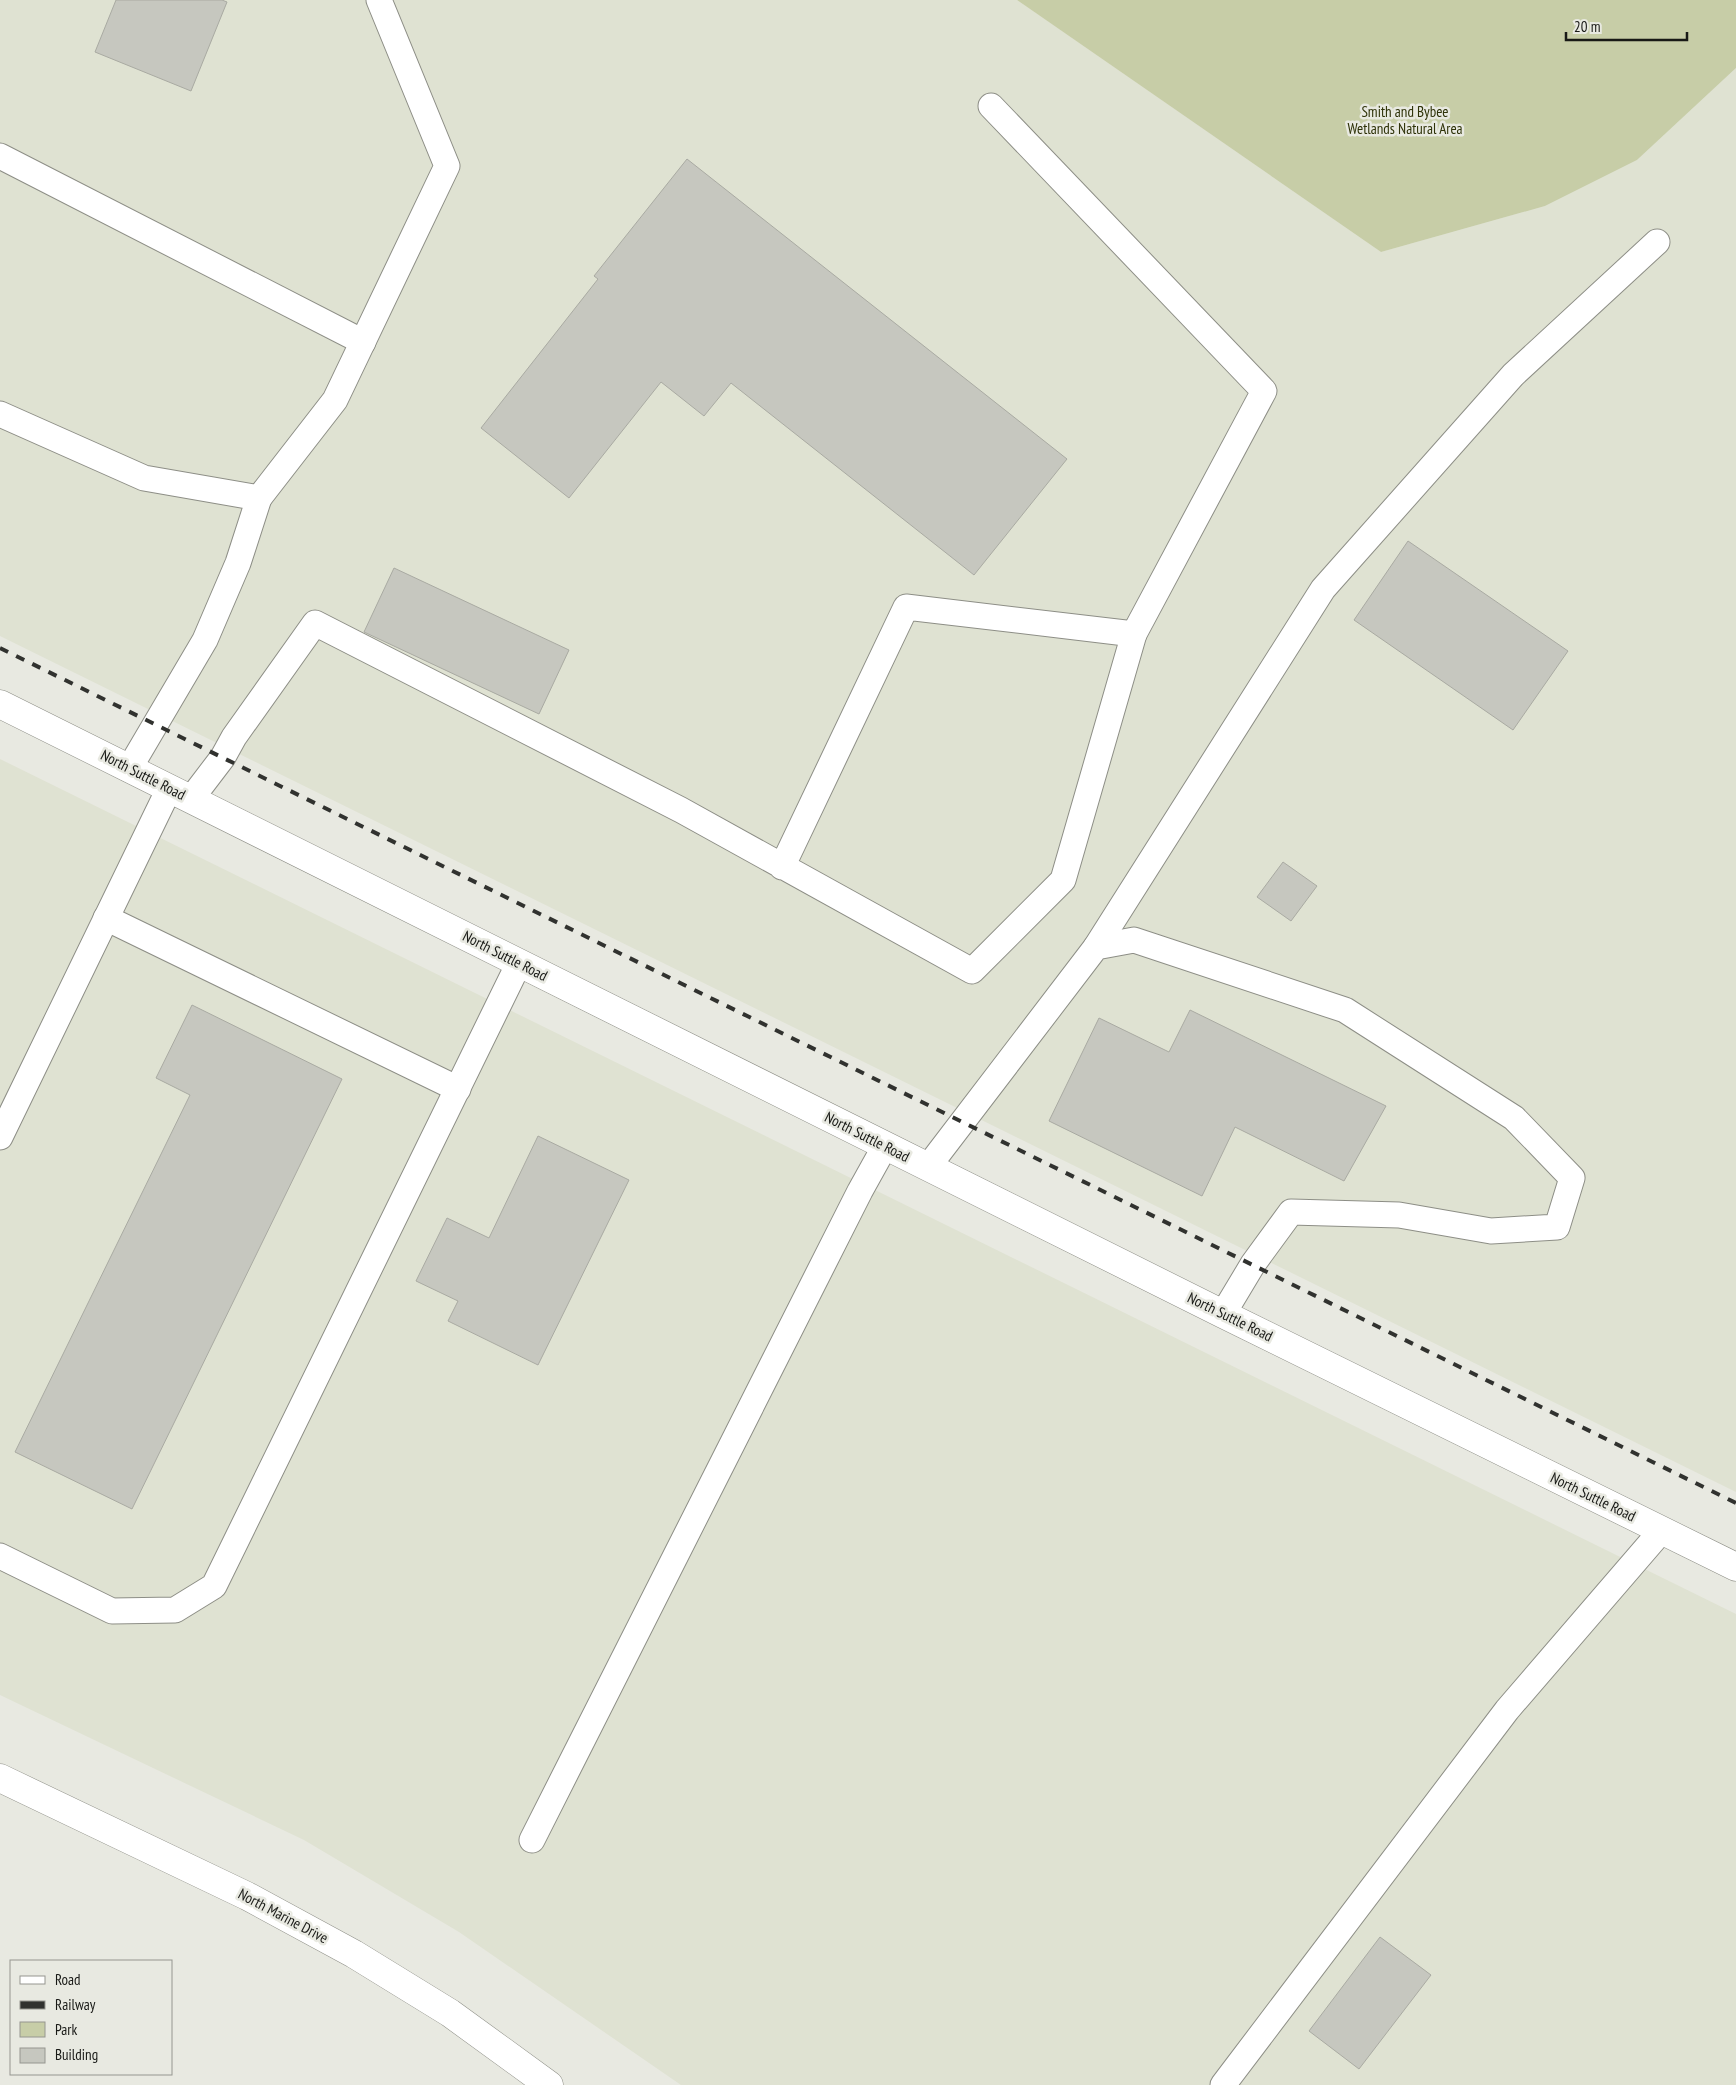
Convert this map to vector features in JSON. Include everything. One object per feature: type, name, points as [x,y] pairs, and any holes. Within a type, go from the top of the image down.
[{"type":"street","name":"North Suttle Road","points":[[0,704],[885,1146],[1736,1567]]},
{"type":"street","name":"North Marine Drive","points":[[0,1778],[247,1896],[354,1954],[450,2013],[549,2085]]},
{"type":"lane","points":[[129,769],[205,640],[238,564],[259,498],[335,400],[447,166],[379,0]]},
{"type":"lane","points":[[0,1136],[106,918],[180,794],[223,757],[234,737],[315,623],[680,810],[972,971],[1063,880],[1134,634],[1264,391],[991,106]]},
{"type":"lane","points":[[0,156],[363,342]]},
{"type":"lane","points":[[928,1167],[1096,947],[1323,589],[1513,375],[1657,242]]},
{"type":"lane","points":[[0,414],[144,478],[259,498]]},
{"type":"lane","points":[[782,867],[906,607],[1134,634]]},
{"type":"lane","points":[[106,918],[458,1089]]},
{"type":"lane","points":[[1096,947],[1134,940],[1346,1010],[1514,1118],[1572,1178],[1556,1227],[1491,1231],[1399,1216],[1291,1212],[1253,1264],[1223,1314]]},
{"type":"lane","points":[[0,1556],[112,1611],[175,1610],[214,1586],[519,963]]},
{"type":"lane","points":[[532,1840],[860,1191],[885,1146]]},
{"type":"lane","points":[[1223,2085],[1507,1710],[1662,1530]]},
{"type":"shaded area","points":[[0,0],[1017,0],[1381,252],[1545,206],[1637,160],[1736,68],[1736,1492],[0,636]]},
{"type":"shaded area","points":[[0,759],[1736,1614],[1736,2085],[681,2085],[459,1932],[304,1840],[0,1695]]},
{"type":"green space","name":"Smith and Bybee Wetlands Natural Area","points":[[1017,0],[1736,0],[1736,68],[1637,160],[1545,206],[1381,252]]},
{"type":"building","points":[[116,0],[222,0],[227,2],[191,91],[95,52]]},
{"type":"building","points":[[687,159],[1067,459],[974,575],[731,383],[704,416],[661,382],[569,498],[481,428],[598,279],[594,276]]},
{"type":"building","points":[[1408,541],[1568,651],[1513,730],[1354,620]]},
{"type":"building","points":[[394,568],[569,650],[539,714],[364,632]]},
{"type":"building","points":[[1283,862],[1317,886],[1291,921],[1257,897]]},
{"type":"building","points":[[192,1005],[342,1079],[132,1509],[15,1452],[190,1095],[156,1078]]},
{"type":"building","points":[[1190,1010],[1386,1106],[1344,1181],[1235,1127],[1202,1196],[1049,1121],[1099,1018],[1169,1052]]},
{"type":"building","points":[[538,1136],[629,1180],[538,1365],[448,1321],[458,1301],[416,1281],[447,1218],[489,1238]]},
{"type":"building","points":[[1380,1937],[1431,1975],[1359,2069],[1309,2031]]},
{"type":"railway","points":[[0,648],[1736,1503]]}]
